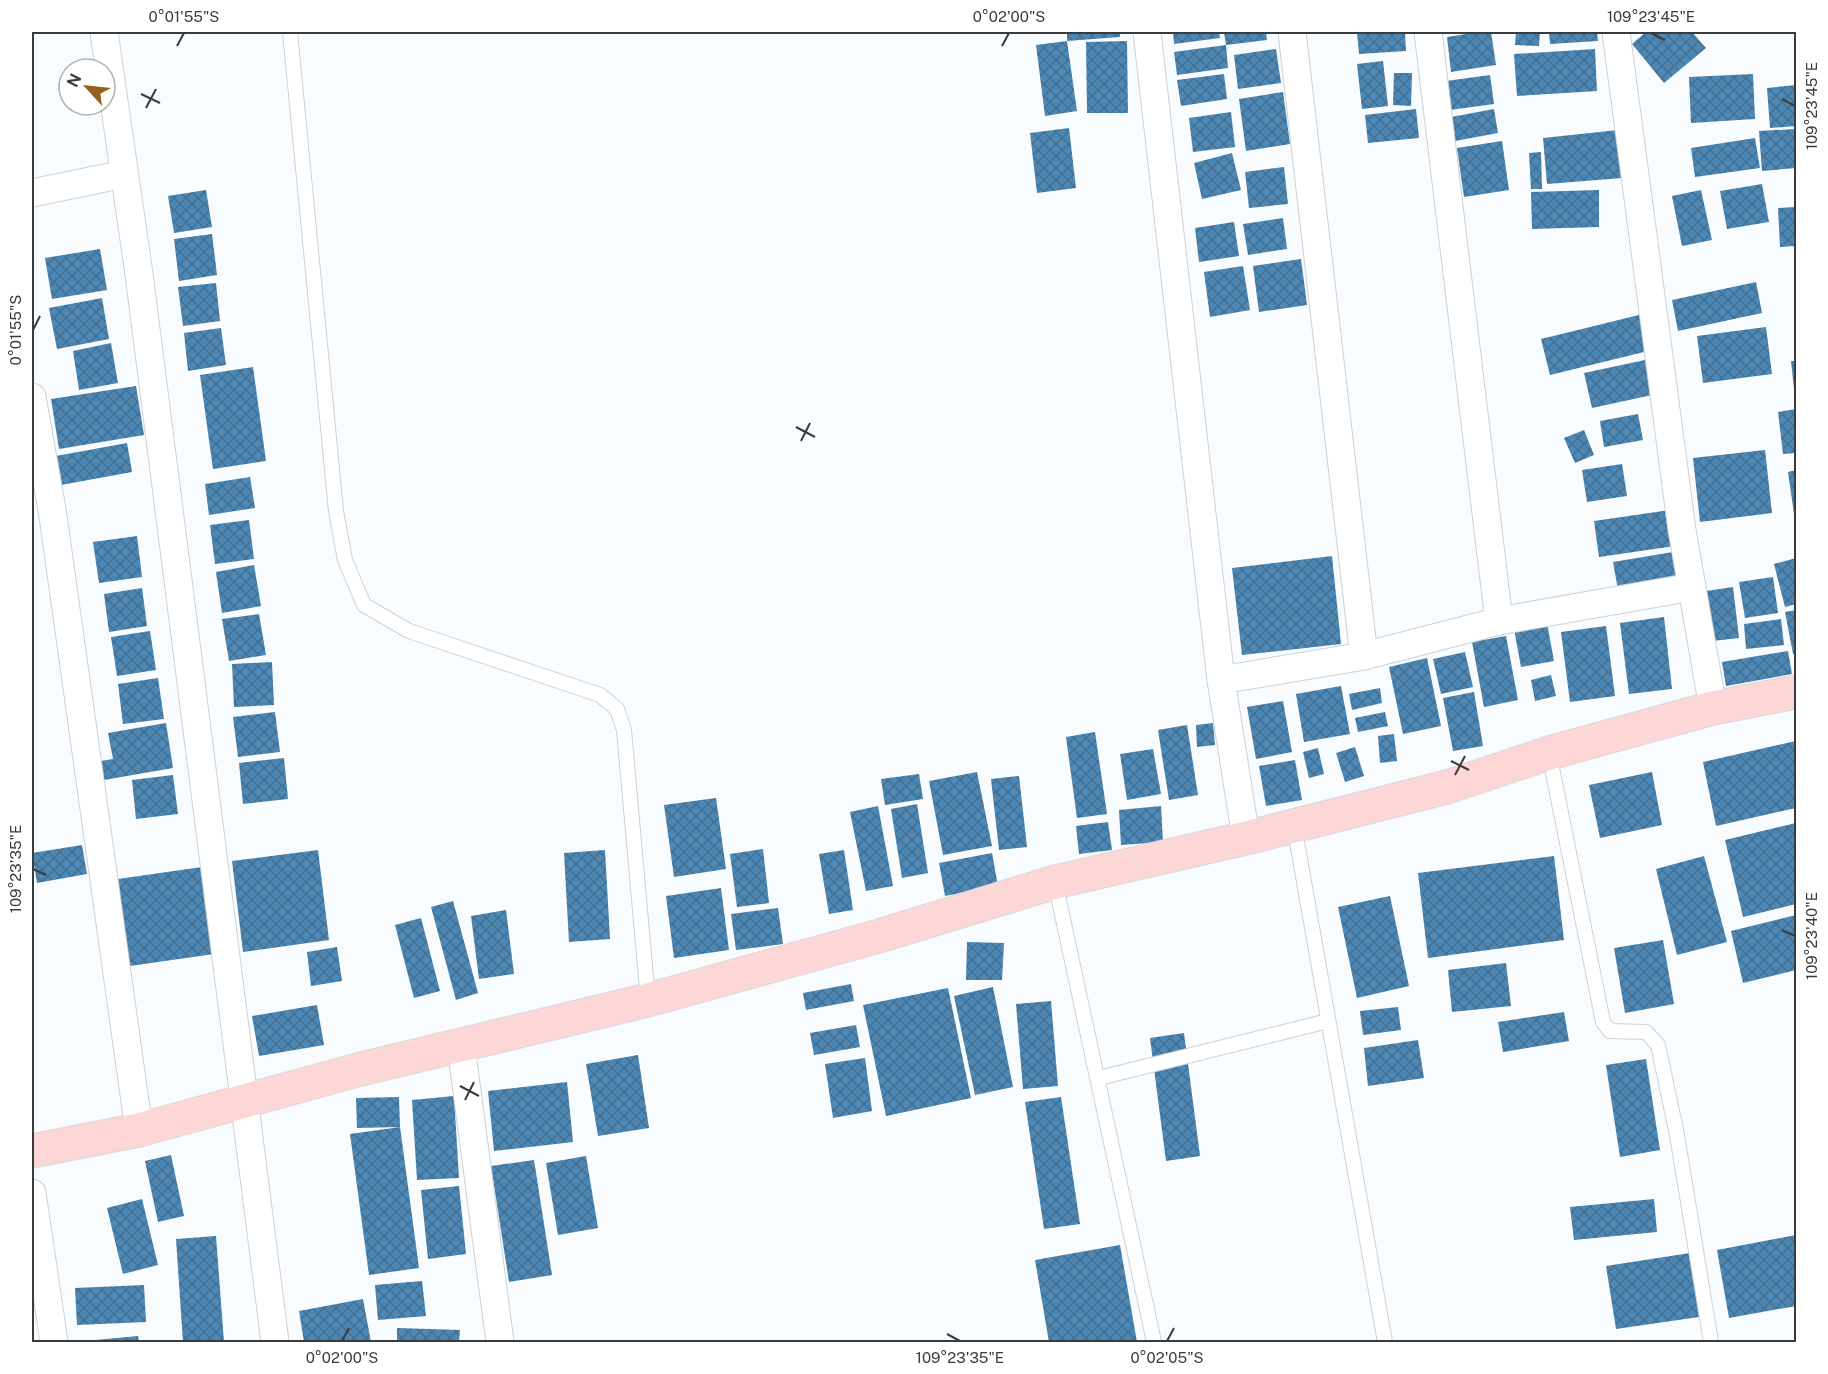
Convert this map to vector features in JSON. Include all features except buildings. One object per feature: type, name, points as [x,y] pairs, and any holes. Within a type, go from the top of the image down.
[{"type":"main road","points":[[32,1151],[139,1130],[361,1069],[648,1000],[879,936],[1055,882],[1246,838],[1447,787],[1549,753],[1713,708],[1797,692]]},
{"type":"street","points":[[104,32],[275,1342]]},
{"type":"street","points":[[1147,32],[1221,680],[1246,838]]},
{"type":"street","points":[[1292,32],[1364,656]]},
{"type":"street","points":[[1428,32],[1499,621]]},
{"type":"street","points":[[1616,32],[1682,530],[1713,708]]},
{"type":"street","points":[[32,193],[124,174]]},
{"type":"street","points":[[32,397],[52,509],[139,1130]]},
{"type":"street","points":[[1221,680],[1364,656],[1499,621],[1692,587]]},
{"type":"street","points":[[461,1046],[500,1342]]},
{"type":"street","points":[[32,1193],[54,1342]]},
{"type":"lane","points":[[290,32],[336,511],[345,560],[364,605],[409,631],[600,695],[616,709],[624,730],[648,1000]]},
{"type":"lane","points":[[1549,753],[1603,1022],[1610,1031],[1646,1032],[1658,1045],[1677,1135],[1711,1342]]},
{"type":"lane","points":[[1294,825],[1385,1342]]},
{"type":"lane","points":[[1055,882],[1154,1342]]},
{"type":"lane","points":[[1099,1078],[1329,1021]]}]
